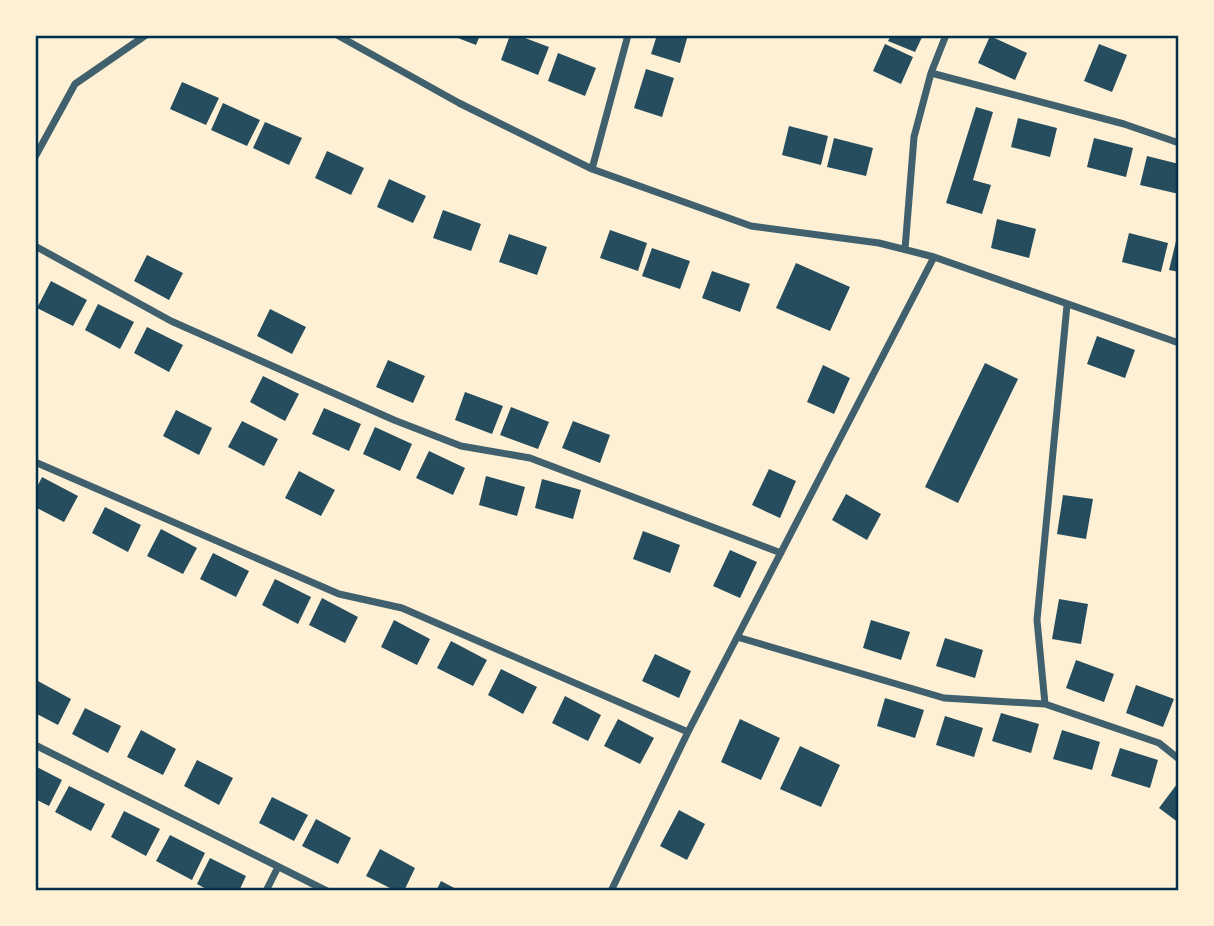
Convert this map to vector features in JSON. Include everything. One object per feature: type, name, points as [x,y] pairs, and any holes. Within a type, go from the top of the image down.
[{"type":"street","points":[[35,157],[75,84],[146,35]]},
{"type":"street","points":[[337,35],[458,103],[592,169],[751,226],[879,243],[934,257],[1179,343]]},
{"type":"street","points":[[592,169],[628,35]]},
{"type":"street","points":[[905,249],[915,137],[931,73],[946,35]]},
{"type":"street","points":[[931,73],[1124,124],[1179,143]]},
{"type":"street","points":[[35,246],[171,321],[394,421],[461,446],[530,458],[781,553]]},
{"type":"street","points":[[611,891],[688,732],[934,257]]},
{"type":"street","points":[[1045,704],[1037,620],[1067,305]]},
{"type":"street","points":[[35,463],[339,594],[402,608],[688,732]]},
{"type":"street","points":[[737,636],[944,698],[1045,704],[1159,743],[1179,759]]},
{"type":"street","points":[[35,745],[327,891]]},
{"type":"street","points":[[266,891],[278,867]]},
{"type":"building","points":[[450,35],[480,35],[476,45]]},
{"type":"building","points":[[510,35],[549,47],[538,75],[501,60]]},
{"type":"building","points":[[657,35],[688,35],[680,63],[651,54]]},
{"type":"building","points":[[891,35],[923,35],[915,52],[888,41]]},
{"type":"building","points":[[990,36],[1027,53],[1015,80],[978,63]]},
{"type":"building","points":[[885,44],[913,57],[901,84],[873,71]]},
{"type":"building","points":[[1099,44],[1127,55],[1112,92],[1084,81]]},
{"type":"building","points":[[558,53],[596,68],[585,96],[548,81]]},
{"type":"building","points":[[646,69],[674,78],[662,117],[634,108]]},
{"type":"building","points":[[182,82],[219,98],[206,125],[170,109]]},
{"type":"building","points":[[223,103],[260,120],[247,146],[211,130]]},
{"type":"building","points":[[976,107],[993,112],[973,180],[991,185],[982,214],[946,203]]},
{"type":"building","points":[[1018,118],[1057,128],[1050,157],[1011,147]]},
{"type":"building","points":[[265,122],[302,138],[289,165],[253,148]]},
{"type":"building","points":[[789,126],[828,136],[821,165],[782,155]]},
{"type":"building","points":[[834,138],[873,148],[866,176],[827,167]]},
{"type":"building","points":[[1094,138],[1133,148],[1126,177],[1087,167]]},
{"type":"building","points":[[327,151],[364,168],[351,195],[315,178]]},
{"type":"building","points":[[1147,156],[1179,164],[1179,194],[1140,185]]},
{"type":"building","points":[[389,179],[426,196],[413,223],[377,207]]},
{"type":"building","points":[[443,210],[481,224],[471,251],[433,238]]},
{"type":"building","points":[[997,219],[1036,229],[1029,258],[991,248]]},
{"type":"building","points":[[610,230],[647,243],[638,271],[600,258]]},
{"type":"building","points":[[1129,233],[1168,243],[1161,272],[1122,262]]},
{"type":"building","points":[[509,234],[547,247],[537,275],[499,262]]},
{"type":"building","points":[[1176,241],[1179,242],[1179,272],[1169,270]]},
{"type":"building","points":[[652,248],[690,261],[680,289],[642,276]]},
{"type":"building","points":[[147,255],[183,273],[169,300],[134,281]]},
{"type":"building","points":[[796,263],[850,287],[830,331],[776,308]]},
{"type":"building","points":[[712,271],[750,284],[740,312],[702,298]]},
{"type":"building","points":[[51,281],[87,300],[73,326],[37,308]]},
{"type":"building","points":[[98,304],[134,322],[120,349],[85,330]]},
{"type":"building","points":[[270,309],[306,327],[292,354],[257,336]]},
{"type":"building","points":[[147,327],[183,345],[169,372],[134,353]]},
{"type":"building","points":[[1097,336],[1135,350],[1125,378],[1087,364]]},
{"type":"building","points":[[388,360],[425,376],[413,403],[376,387]]},
{"type":"building","points":[[985,363],[1018,379],[958,503],[925,487]]},
{"type":"building","points":[[823,365],[850,378],[834,414],[807,402]]},
{"type":"building","points":[[263,376],[299,394],[285,421],[250,402]]},
{"type":"building","points":[[465,392],[503,406],[492,434],[455,420]]},
{"type":"building","points":[[511,407],[549,422],[538,449],[500,435]]},
{"type":"building","points":[[324,408],[361,424],[349,451],[312,434]]},
{"type":"building","points":[[176,410],[212,428],[199,455],[163,436]]},
{"type":"building","points":[[242,421],[278,439],[264,466],[228,447]]},
{"type":"building","points":[[573,421],[610,435],[600,463],[562,448]]},
{"type":"building","points":[[375,427],[412,444],[400,471],[363,454]]},
{"type":"building","points":[[429,451],[465,468],[453,495],[416,478]]},
{"type":"building","points":[[769,469],[796,481],[780,518],[752,505]]},
{"type":"building","points":[[299,471],[335,490],[321,516],[285,498]]},
{"type":"building","points":[[486,476],[525,487],[517,516],[479,505]]},
{"type":"building","points":[[42,477],[78,496],[64,522],[35,507],[35,491]]},
{"type":"building","points":[[542,479],[581,490],[573,519],[535,508]]},
{"type":"building","points":[[846,494],[881,514],[867,540],[832,520]]},
{"type":"building","points":[[1063,495],[1093,499],[1086,539],[1057,534]]},
{"type":"building","points":[[105,507],[141,525],[128,552],[92,533]]},
{"type":"building","points":[[161,529],[197,548],[183,574],[147,556]]},
{"type":"building","points":[[643,531],[680,545],[670,573],[633,559]]},
{"type":"building","points":[[730,550],[757,562],[740,598],[713,586]]},
{"type":"building","points":[[213,553],[249,571],[236,597],[200,579]]},
{"type":"building","points":[[275,579],[311,597],[298,624],[262,605]]},
{"type":"building","points":[[322,598],[358,617],[345,643],[309,625]]},
{"type":"building","points":[[1059,599],[1088,604],[1081,644],[1052,639]]},
{"type":"building","points":[[394,620],[430,639],[417,665],[381,647]]},
{"type":"building","points":[[871,620],[910,632],[901,660],[863,648]]},
{"type":"building","points":[[945,638],[983,650],[975,678],[936,666]]},
{"type":"building","points":[[451,641],[487,660],[473,686],[437,668]]},
{"type":"building","points":[[655,654],[691,671],[679,698],[642,681]]},
{"type":"building","points":[[1076,660],[1114,674],[1104,702],[1066,688]]},
{"type":"building","points":[[501,669],[537,687],[523,714],[488,695]]},
{"type":"building","points":[[36,680],[71,699],[58,725],[35,713]]},
{"type":"building","points":[[1136,685],[1174,699],[1163,727],[1126,713]]},
{"type":"building","points":[[565,696],[601,715],[588,741],[552,723]]},
{"type":"building","points":[[885,698],[924,710],[915,738],[877,726]]},
{"type":"building","points":[[85,708],[121,726],[108,753],[72,734]]},
{"type":"building","points":[[1001,713],[1039,724],[1031,753],[992,741]]},
{"type":"building","points":[[945,716],[983,728],[974,757],[936,745]]},
{"type":"building","points":[[618,719],[654,738],[640,764],[604,746]]},
{"type":"building","points":[[740,719],[780,738],[761,780],[721,762]]},
{"type":"building","points":[[141,730],[176,749],[163,775],[127,757]]},
{"type":"building","points":[[1062,730],[1100,742],[1092,770],[1053,759]]},
{"type":"building","points":[[800,746],[840,765],[821,807],[780,789]]},
{"type":"building","points":[[1120,748],[1158,760],[1150,788],[1111,776]]},
{"type":"building","points":[[197,760],[233,778],[219,805],[184,786]]},
{"type":"building","points":[[35,766],[62,780],[49,806],[35,799]]},
{"type":"building","points":[[1177,784],[1179,786],[1179,823],[1159,808]]},
{"type":"building","points":[[69,786],[105,804],[91,831],[55,812]]},
{"type":"building","points":[[272,797],[308,815],[294,841],[259,823]]},
{"type":"building","points":[[679,810],[705,824],[687,860],[660,846]]},
{"type":"building","points":[[124,811],[160,829],[146,856],[111,837]]},
{"type":"building","points":[[316,819],[351,838],[338,864],[302,846]]},
{"type":"building","points":[[170,835],[205,853],[192,880],[156,861]]},
{"type":"building","points":[[380,849],[415,868],[404,891],[396,891],[366,876]]},
{"type":"building","points":[[210,858],[246,876],[239,891],[210,891],[197,884]]},
{"type":"building","points":[[441,881],[460,891],[436,891]]}]
